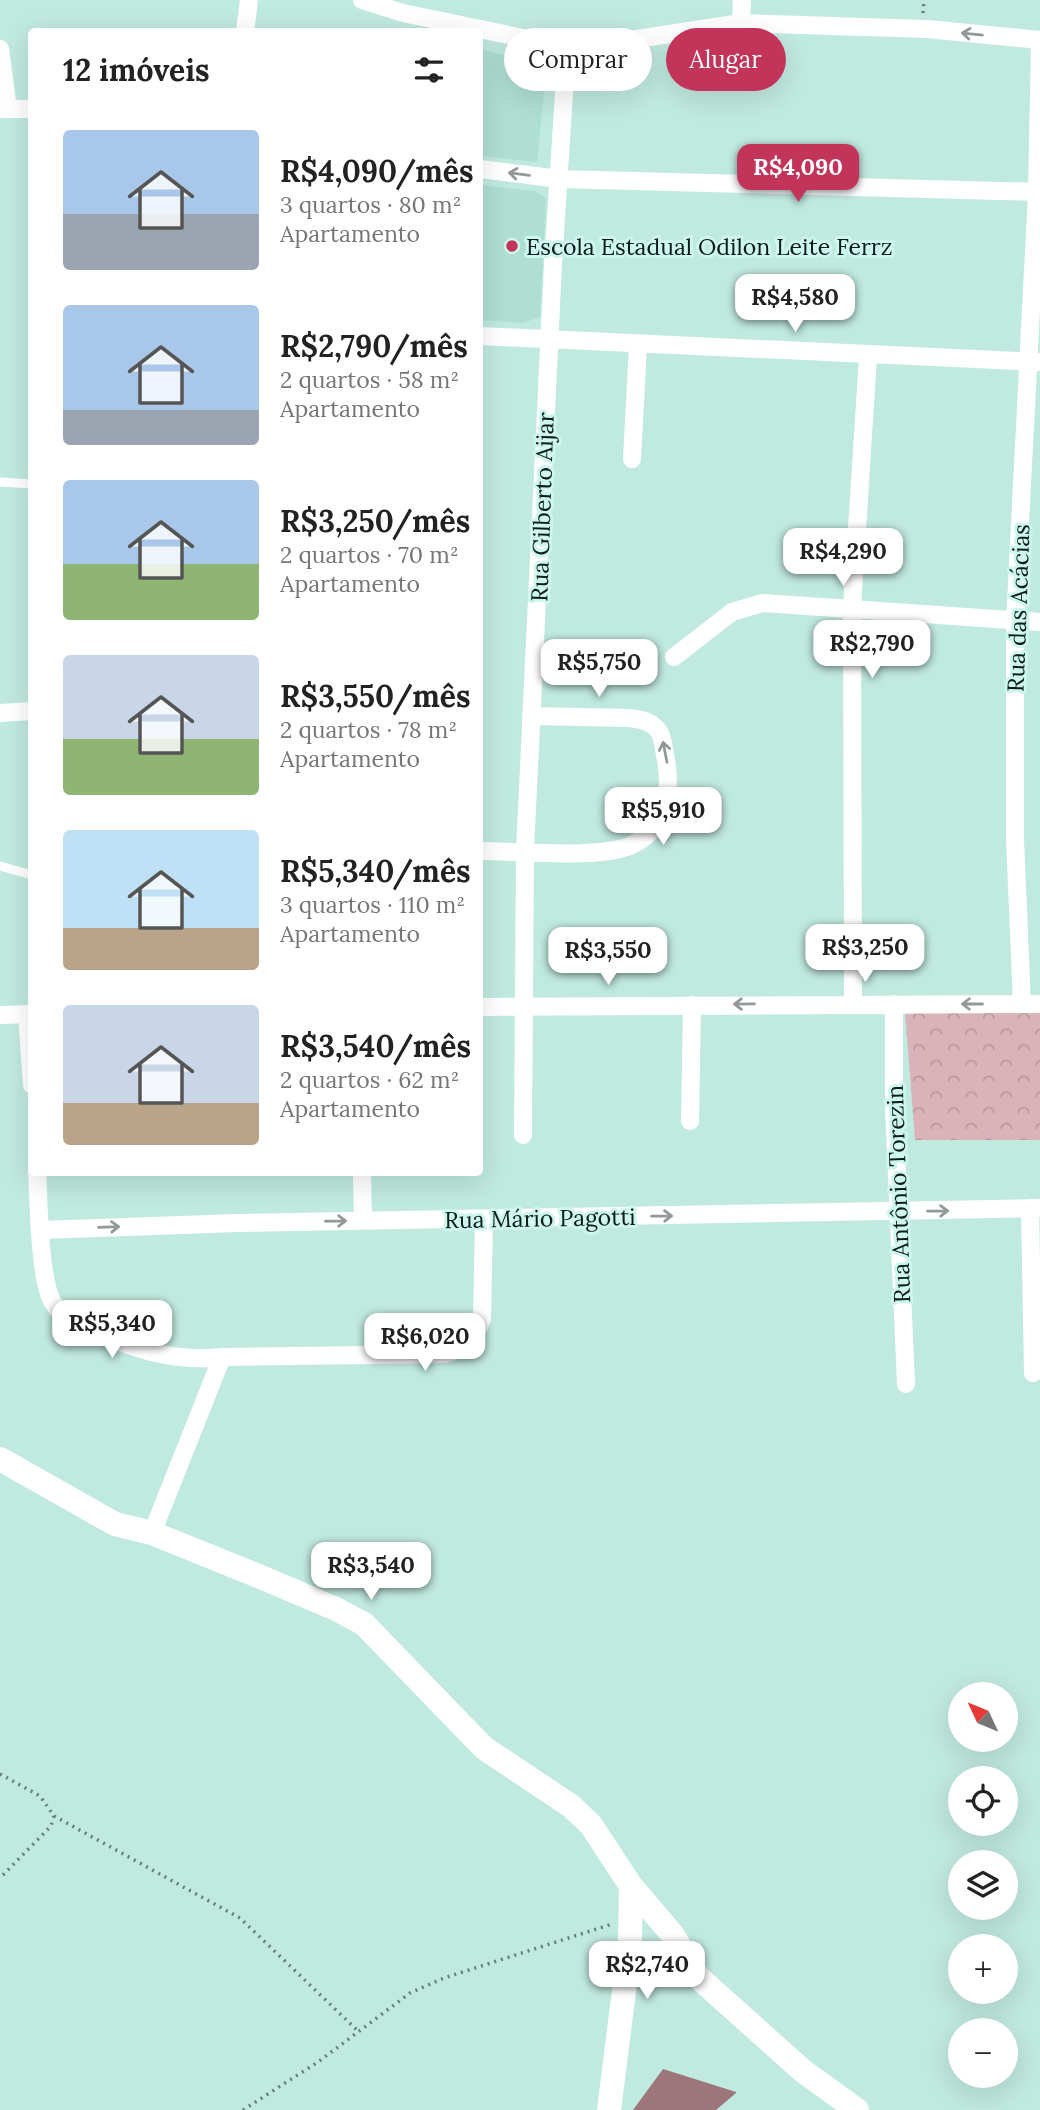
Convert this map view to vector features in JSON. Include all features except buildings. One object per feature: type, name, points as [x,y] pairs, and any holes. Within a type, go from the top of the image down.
[{"type":"street","points":[[246,28],[249,0]]},
{"type":"street","points":[[362,0],[403,13],[475,28]]},
{"type":"street","points":[[741,23],[742,0]]},
{"type":"street","points":[[652,37],[741,23],[928,29],[1040,42]]},
{"type":"street","points":[[483,30],[504,34]]},
{"type":"street","name":"Rua das Acácias","points":[[1031,1004],[1015,840],[1015,622],[1034,362],[1040,42]]},
{"type":"street","points":[[0,50],[4,109],[28,108]]},
{"type":"street","name":"Rua Gilberto Aijar","points":[[523,1135],[526,851],[549,340],[564,91]]},
{"type":"street","points":[[483,169],[559,178],[1039,192]]},
{"type":"street","points":[[483,336],[1034,362]]},
{"type":"street","points":[[632,459],[638,345]]},
{"type":"street","points":[[853,1003],[852,607],[868,356]]},
{"type":"street","points":[[674,657],[732,612],[763,603],[1040,622]]},
{"type":"street","points":[[0,713],[28,711]]},
{"type":"street","points":[[483,851],[606,852],[633,845],[651,831],[663,815],[668,795],[661,734],[654,725],[643,719],[533,716]]},
{"type":"street","name":"Rua Antônio Torezin","points":[[894,1004],[894,1106],[906,1384]]},
{"type":"street","points":[[483,1007],[1031,1004]]},
{"type":"street","points":[[690,1121],[692,1005]]},
{"type":"street","points":[[0,1015],[28,1014]]},
{"type":"street","points":[[37,1176],[47,1286],[58,1309],[82,1328],[169,1358],[193,1360],[222,1357],[444,1354],[455,1351],[470,1340],[482,1318],[484,1220]]},
{"type":"street","points":[[362,1176],[363,1220]]},
{"type":"street","points":[[1033,1373],[1035,1208]]},
{"type":"street","name":"Rua Mário Pagotti","points":[[41,1230],[363,1220],[484,1220],[1035,1208]]},
{"type":"street","points":[[152,1533],[222,1357]]},
{"type":"street","points":[[0,1459],[115,1524],[152,1533],[306,1595],[364,1624],[484,1748],[570,1806],[592,1825],[631,1886],[672,1934],[699,1978],[803,2071],[857,2110]]},
{"type":"street","points":[[609,2110],[630,1943],[631,1886]]},
{"type":"street","points":[[630,1943],[672,1934]]},
{"type":"lane","points":[[0,482],[28,484]]},
{"type":"lane","points":[[0,866],[28,874]]},
{"type":"path","points":[[0,1774],[40,1796],[54,1816],[240,1919],[358,2031]]},
{"type":"path","points":[[0,1878],[51,1826],[54,1816]]},
{"type":"path","points":[[243,2110],[318,2062],[410,1993],[444,1978],[631,1918]]},
{"type":"shaded area","points":[[483,50],[504,55],[504,91],[544,91],[537,162],[483,156]]},
{"type":"shaded area","name":"Escola Estadual Odilon Leite Ferrz","points":[[483,185],[535,191],[546,198],[540,317],[523,323],[483,320]]},
{"type":"shaded area","points":[[663,2069],[736,2093],[716,2110],[633,2110]]},
{"type":"green space","points":[[1040,1011],[1040,1140],[915,1140],[905,1012]]},
{"type":"place","name":"Escola Estadual Odilon Leite Ferrz","points":[[512,246]]}]
